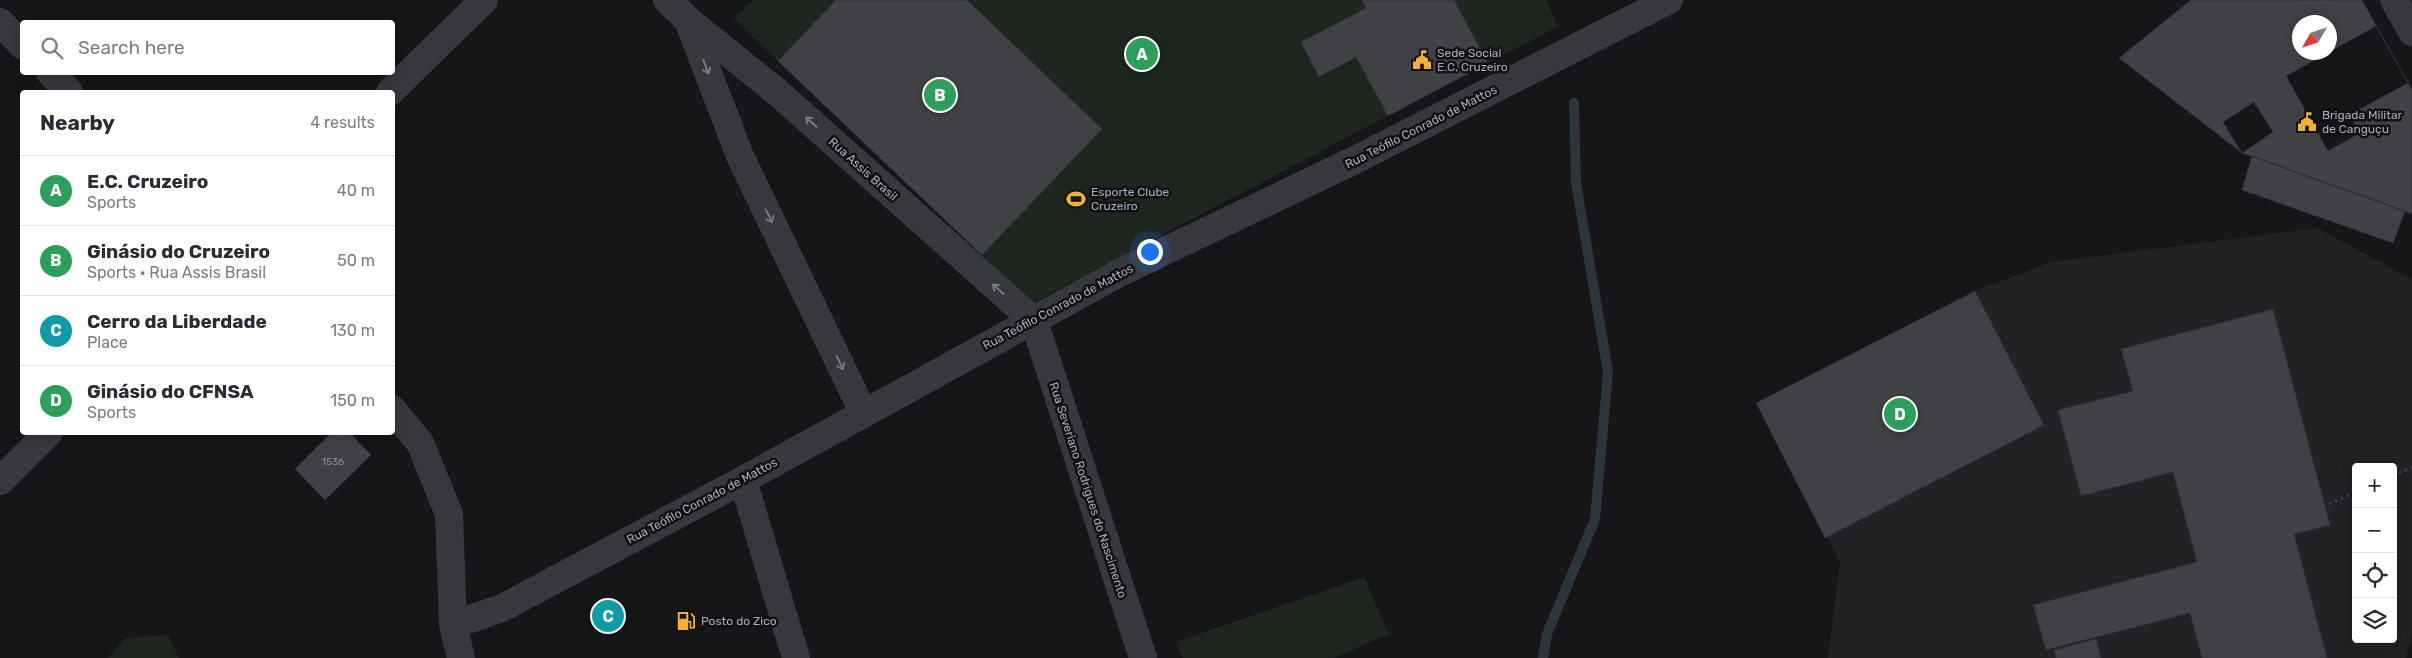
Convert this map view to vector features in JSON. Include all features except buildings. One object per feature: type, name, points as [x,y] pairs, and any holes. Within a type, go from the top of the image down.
[{"type":"street","points":[[392,90],[484,0]]},
{"type":"street","name":"Rua Assis Brasil","points":[[667,0],[689,21],[776,92],[1034,321]]},
{"type":"street","name":"Rua Teófilo Conrado de Mattos","points":[[453,625],[502,608],[743,480],[863,412],[1034,321],[1121,272],[1355,160],[1669,0]]},
{"type":"street","points":[[2394,0],[2412,32]]},
{"type":"street","name":"Rua Assis Brasil","points":[[689,21],[740,156],[863,412]]},
{"type":"street","points":[[0,22],[20,43]]},
{"type":"street","points":[[53,75],[68,90]]},
{"type":"street","name":"Rua Severiano Rodrigues do Nascimento","points":[[1034,321],[1143,658]]},
{"type":"street","points":[[395,413],[420,443],[449,514],[453,625],[461,658]]},
{"type":"street","points":[[0,481],[46,435]]},
{"type":"street","points":[[743,480],[796,658]]},
{"type":"path","points":[[2397,474],[2412,467]]},
{"type":"path","points":[[2329,504],[2352,494]]},
{"type":"shaded area","name":"Esporte Clube Cruzeiro","points":[[753,0],[1547,0],[1557,27],[1029,305],[982,255],[734,19]]},
{"type":"shaded area","points":[[2317,228],[2412,279],[2412,633],[2406,658],[1828,658],[1840,562],[1756,403],[1975,291],[2051,262]]},
{"type":"shaded area","points":[[1364,577],[1389,634],[1334,658],[1183,658],[1176,642]]},
{"type":"shaded area","points":[[168,635],[179,658],[108,658],[125,638]]},
{"type":"waterway","points":[[1543,658],[1547,634],[1595,519],[1608,372],[1576,183],[1574,103]]},
{"type":"place","name":"E.C. Cruzeiro","points":[[1142,54]]},
{"type":"place","name":"Sede Social E.C. Cruzeiro","points":[[1422,60]]},
{"type":"place","name":"Ginásio do Cruzeiro","points":[[940,95]]},
{"type":"place","name":"Brigada Militar de Canguçu","points":[[2307,122]]},
{"type":"place","name":"Esporte Clube Cruzeiro","points":[[1076,199]]},
{"type":"place","name":"Ginásio do CFNSA","points":[[1900,414]]},
{"type":"place","name":"Cerro da Liberdade","points":[[608,616]]},
{"type":"place","name":"Posto do Zico","points":[[686,621]]}]
